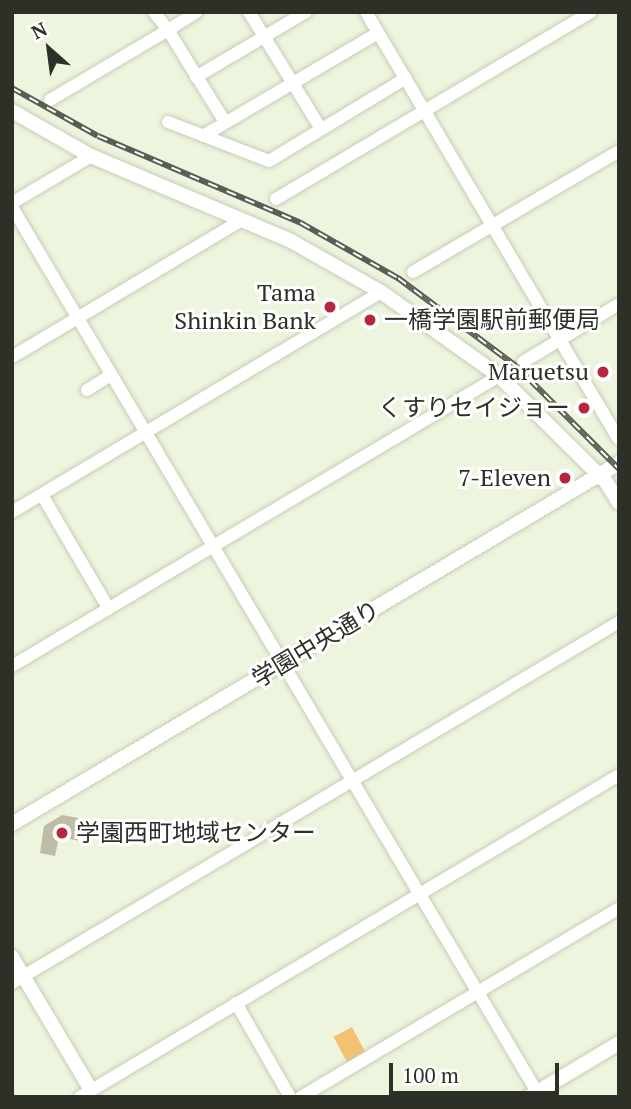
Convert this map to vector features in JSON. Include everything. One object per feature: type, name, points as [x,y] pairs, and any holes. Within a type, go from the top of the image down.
[{"type":"street","points":[[154,12],[225,122]]},
{"type":"street","points":[[50,100],[198,12]]},
{"type":"street","points":[[249,12],[321,129]]},
{"type":"street","points":[[196,77],[306,12]]},
{"type":"street","points":[[366,12],[619,439]]},
{"type":"street","points":[[276,199],[591,12]]},
{"type":"street","points":[[203,136],[378,33]]},
{"type":"street","points":[[168,122],[269,161],[406,78]]},
{"type":"street","points":[[15,117],[91,156],[242,220],[381,292],[499,376],[598,475],[619,503]]},
{"type":"street","points":[[413,272],[619,150]]},
{"type":"street","points":[[91,156],[12,205],[477,992],[535,1095],[619,1043]]},
{"type":"street","points":[[12,357],[242,220]]},
{"type":"street","points":[[12,512],[381,292]]},
{"type":"street","points":[[523,362],[619,304]]},
{"type":"street","points":[[87,390],[111,375]]},
{"type":"street","points":[[12,666],[499,376]]},
{"type":"street","name":"学園中央通り","points":[[12,824],[619,463]]},
{"type":"street","points":[[42,495],[109,609]]},
{"type":"street","points":[[18,979],[619,622]]},
{"type":"street","points":[[12,957],[18,979],[86,1093],[619,775]]},
{"type":"street","points":[[301,1097],[619,908]]},
{"type":"street","points":[[236,1003],[290,1097]]},
{"type":"shaded area","points":[[352,1027],[366,1053],[348,1063],[333,1037]]},
{"type":"building","name":"学園西町地域センター","points":[[62,815],[78,818],[80,841],[59,837],[55,856],[40,853],[44,826]]},
{"type":"railway","points":[[12,88],[98,136],[301,223],[398,278],[516,366],[619,469]]},
{"type":"place","name":"Tama Shinkin Bank","points":[[330,307]]},
{"type":"place","name":"一橋学園駅前郵便局","points":[[370,320]]},
{"type":"place","name":"Maruetsu","points":[[603,372]]},
{"type":"place","name":"くすりセイジョー","points":[[584,408]]},
{"type":"place","name":"7-Eleven","points":[[565,478]]},
{"type":"place","name":"学園西町地域センター","points":[[62,833]]}]
